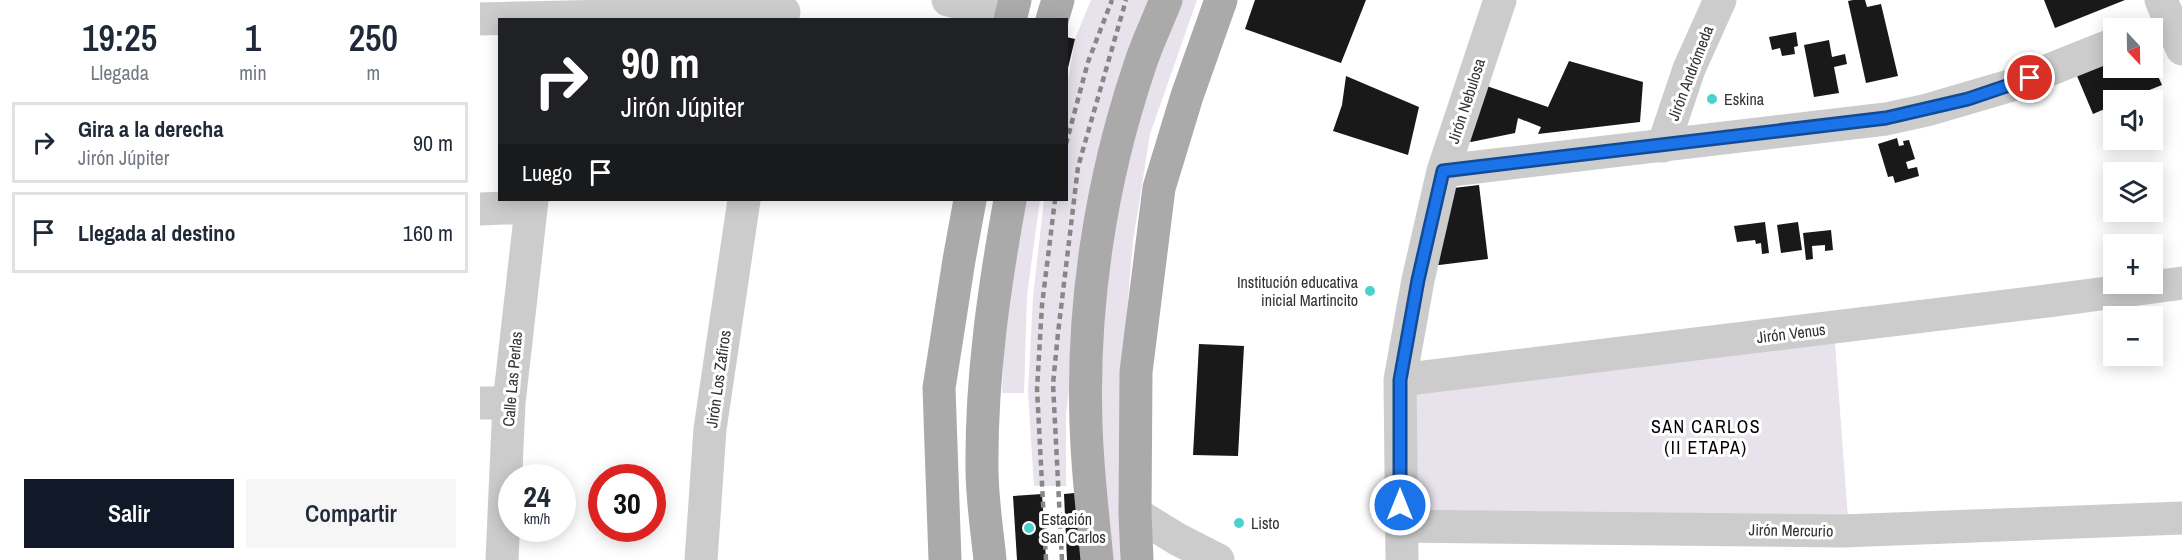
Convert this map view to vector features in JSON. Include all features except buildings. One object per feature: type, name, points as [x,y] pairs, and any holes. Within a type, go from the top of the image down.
[{"type":"main road","points":[[1053,18],[1058,0]]},
{"type":"main road","points":[[1097,560],[1086,423],[1088,315],[1099,225],[1139,68],[1166,0]]},
{"type":"main road","points":[[1137,560],[1136,372],[1159,188],[1187,96],[1221,0]]},
{"type":"main road","points":[[945,560],[939,388],[970,201]]},
{"type":"main road","points":[[990,560],[982,470],[987,358],[996,273],[1010,201]]},
{"type":"street","points":[[948,0],[1012,12]]},
{"type":"street","name":"Jirón Nebulosa","points":[[1402,560],[1400,380],[1418,280],[1443,171],[1500,0]]},
{"type":"street","name":"Jirón Andrómeda","points":[[1663,146],[1689,69],[1720,0]]},
{"type":"street","points":[[480,19],[575,12],[784,10]]},
{"type":"street","points":[[1443,171],[1846,125],[1927,110],[2010,86],[2103,48]]},
{"type":"street","name":"Jirón Los Zafiros","points":[[701,560],[710,429],[744,201]]},
{"type":"street","points":[[480,209],[532,203]]},
{"type":"street","name":"Calle Las Perlas","points":[[502,560],[494,403],[532,203]]},
{"type":"street","name":"Jirón Venus","points":[[1400,380],[2182,283]]},
{"type":"street","points":[[1135,513],[1218,560]]},
{"type":"street","name":"Jirón Mercurio","points":[[1401,526],[1842,531],[2182,518]]},
{"type":"shaded area","points":[[1091,0],[1149,0],[1075,336],[1066,415],[1066,486],[1034,486],[1028,392],[1033,297],[1044,201],[1068,201],[1068,81],[1075,39]]},
{"type":"shaded area","points":[[1176,0],[1197,0],[1150,134],[1133,241],[1120,391],[1120,560],[1105,560],[1099,403],[1104,313],[1122,155]]},
{"type":"shaded area","points":[[1023,201],[1040,201],[1027,295],[1024,393],[1002,393],[1005,302]]},
{"type":"shaded area","points":[[1835,343],[1848,519],[1416,513],[1413,382]]},
{"type":"railway","points":[[1068,137],[1088,62],[1112,0]]},
{"type":"railway","points":[[1062,560],[1053,384],[1058,333],[1078,167],[1126,0]]},
{"type":"railway","points":[[1046,560],[1037,389],[1042,305],[1055,201]]},
{"type":"place","name":"Eskina","points":[[1712,99]]},
{"type":"place","name":"Institución educativa inicial Martincito","points":[[1370,291]]},
{"type":"place","name":"Listo","points":[[1239,523]]},
{"type":"place","name":"Estación San Carlos","points":[[1029,528]]},
{"type":"district","name":"SAN CARLOS (II ETAPA)","points":[[1706,436]]},
{"type":"route","points":[[1400,505],[1400,380],[1418,280],[1443,171],[1846,125],[1927,110],[2030,78]]}]
